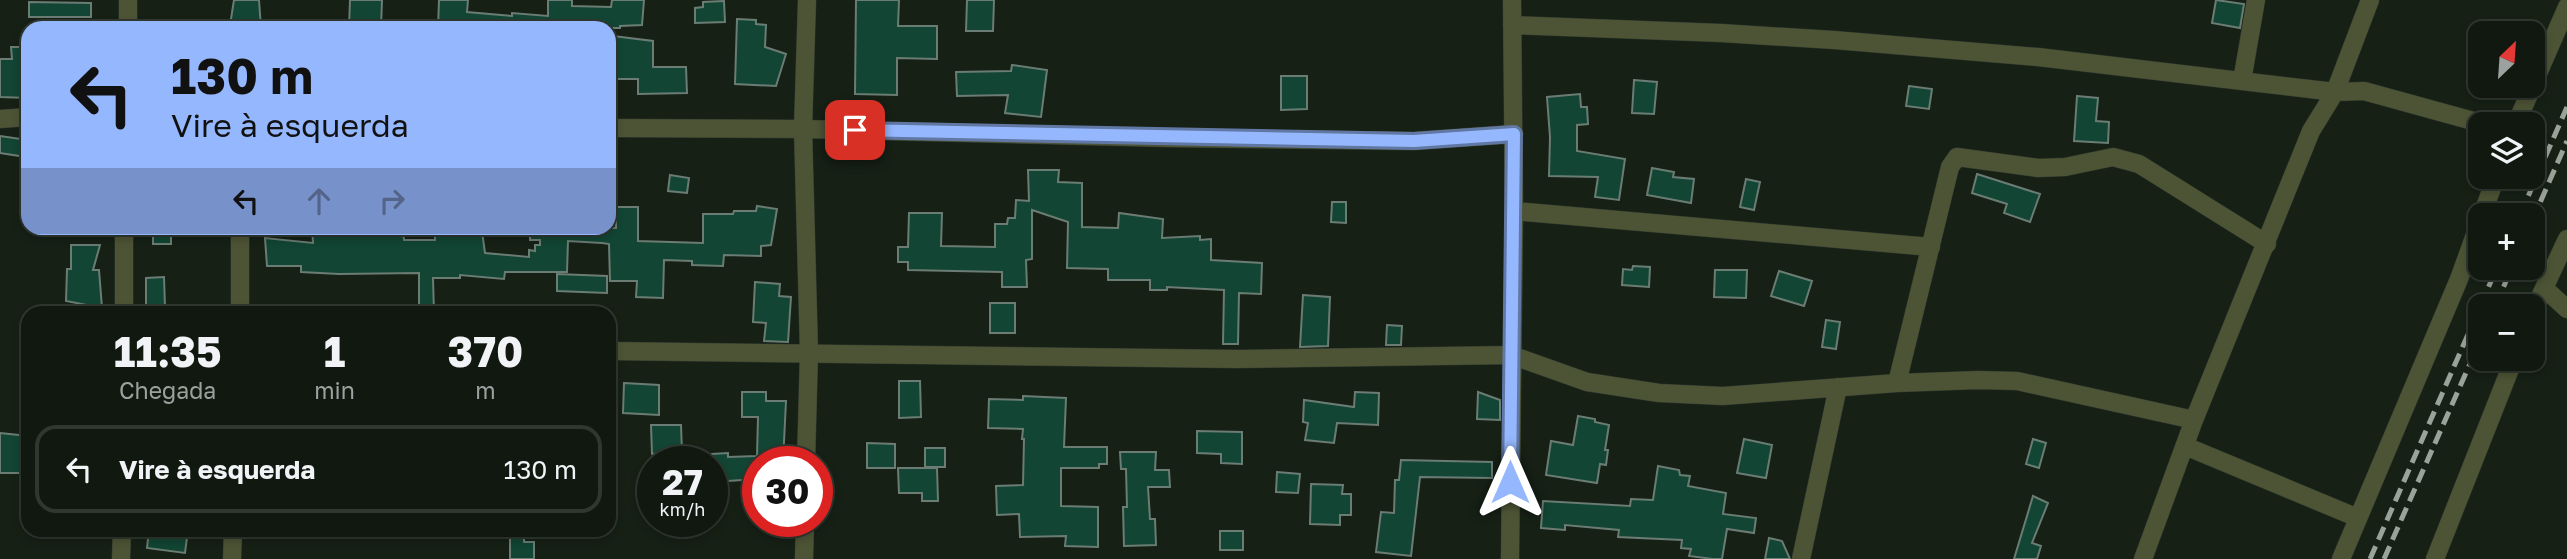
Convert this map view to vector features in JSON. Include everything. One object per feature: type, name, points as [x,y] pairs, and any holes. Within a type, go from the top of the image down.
[{"type":"street","points":[[128,0],[128,21]]},
{"type":"street","points":[[806,446],[809,352],[803,129],[807,0]]},
{"type":"street","points":[[1510,559],[1514,211],[1512,0]]},
{"type":"street","points":[[2242,81],[2256,0]]},
{"type":"street","points":[[2143,559],[2194,420],[2311,131],[2335,92],[2370,0]]},
{"type":"street","points":[[2521,112],[2567,7]]},
{"type":"street","points":[[1512,25],[1721,33],[2038,57],[2335,92],[2364,91],[2468,120]]},
{"type":"street","points":[[0,119],[21,118]]},
{"type":"street","points":[[616,128],[1414,141],[1514,134]]},
{"type":"street","points":[[1897,383],[1950,167],[1957,157],[2038,168],[2064,167],[2113,157],[2127,160],[2138,164],[2267,244]]},
{"type":"street","points":[[1514,211],[1931,247]]},
{"type":"street","points":[[124,235],[124,306]]},
{"type":"street","points":[[240,235],[240,306]]},
{"type":"street","points":[[2541,294],[2567,239]]},
{"type":"street","points":[[2342,559],[2468,254]]},
{"type":"street","points":[[2544,288],[2567,309]]},
{"type":"street","points":[[616,351],[1238,359],[1511,355],[1587,382],[1659,393],[1723,397],[1897,383],[2017,381],[2194,420]]},
{"type":"street","points":[[2435,559],[2509,371]]},
{"type":"street","points":[[1801,559],[1838,387]]},
{"type":"street","points":[[2185,446],[2358,518]]},
{"type":"street","points":[[121,559],[122,537]]},
{"type":"street","points":[[232,559],[233,537]]},
{"type":"street","points":[[804,559],[805,537]]},
{"type":"building","points":[[234,0],[259,0],[260,21],[231,21]]},
{"type":"building","points":[[350,0],[382,0],[381,21],[349,21]]},
{"type":"building","points":[[439,0],[468,0],[467,12],[548,16],[548,0],[572,0],[572,6],[611,7],[612,0],[644,0],[642,25],[620,28],[616,28],[616,21],[438,21]]},
{"type":"building","points":[[856,0],[899,0],[898,26],[937,26],[937,59],[897,58],[897,95],[855,94]]},
{"type":"building","points":[[967,0],[994,0],[993,31],[966,31]]},
{"type":"building","points":[[2216,0],[2244,4],[2240,28],[2212,23]]},
{"type":"building","points":[[724,1],[725,22],[695,23],[695,8],[703,7],[703,2]]},
{"type":"building","points":[[29,2],[91,3],[91,17],[29,17]]},
{"type":"building","points":[[737,19],[756,20],[756,24],[766,25],[765,47],[786,54],[776,86],[735,84]]},
{"type":"building","points":[[616,36],[653,41],[653,67],[686,67],[687,93],[638,94],[638,79],[616,79]]},
{"type":"building","points":[[11,47],[21,47],[21,98],[0,97],[0,59],[12,59]]},
{"type":"building","points":[[1012,65],[1047,70],[1041,117],[1005,113],[1008,95],[957,96],[956,72],[1011,71]]},
{"type":"building","points":[[1281,76],[1307,76],[1307,109],[1281,110]]},
{"type":"building","points":[[1634,80],[1657,82],[1654,114],[1632,113]]},
{"type":"building","points":[[1909,86],[1932,89],[1929,109],[1906,106]]},
{"type":"building","points":[[1580,94],[1581,107],[1587,107],[1588,124],[1577,125],[1577,151],[1625,159],[1619,200],[1595,197],[1598,177],[1549,176],[1547,97]]},
{"type":"building","points":[[2077,96],[2098,98],[2096,121],[2109,122],[2108,143],[2074,141]]},
{"type":"building","points":[[0,136],[21,139],[21,156],[0,153]]},
{"type":"building","points":[[1652,168],[1674,172],[1673,177],[1694,179],[1691,203],[1647,195]]},
{"type":"building","points":[[1028,170],[1059,170],[1058,182],[1082,183],[1082,227],[1118,228],[1119,213],[1163,219],[1162,238],[1200,236],[1200,240],[1211,239],[1211,260],[1262,263],[1261,294],[1239,293],[1238,344],[1223,344],[1224,290],[1167,287],[1167,290],[1150,290],[1150,280],[1108,280],[1108,269],[1067,268],[1068,222],[1032,210],[1032,259],[1026,260],[1027,287],[1002,287],[1002,272],[908,270],[908,262],[898,262],[898,247],[908,247],[909,213],[942,213],[941,246],[995,247],[995,224],[1007,224],[1008,218],[1015,218],[1016,200],[1029,201]]},
{"type":"building","points":[[1977,174],[2040,194],[2030,222],[2004,213],[2007,204],[1972,193]]},
{"type":"building","points":[[670,175],[689,178],[687,193],[668,191]]},
{"type":"building","points":[[1746,179],[1760,182],[1754,210],[1740,207]]},
{"type":"building","points":[[1332,202],[1346,202],[1346,223],[1331,222]]},
{"type":"building","points":[[757,206],[777,209],[771,245],[761,246],[761,256],[724,255],[723,266],[692,265],[692,261],[664,260],[663,298],[636,297],[637,281],[610,281],[609,244],[602,243],[568,241],[567,272],[505,272],[504,279],[460,275],[460,278],[433,278],[434,306],[419,306],[419,273],[339,274],[301,272],[301,266],[267,266],[265,238],[313,243],[312,235],[404,235],[404,240],[435,240],[435,235],[483,235],[485,253],[529,257],[529,250],[535,251],[535,245],[540,245],[540,240],[530,240],[530,235],[616,235],[616,207],[638,207],[638,241],[703,243],[703,214],[756,211]]},
{"type":"building","points":[[153,235],[171,235],[171,244],[153,244]]},
{"type":"building","points":[[71,245],[100,245],[93,270],[99,270],[102,306],[66,301],[67,269],[71,269]]},
{"type":"building","points":[[1633,266],[1650,267],[1649,287],[1622,285],[1623,269],[1632,270]]},
{"type":"building","points":[[1715,270],[1747,270],[1746,298],[1714,297]]},
{"type":"building","points":[[1779,271],[1812,281],[1804,306],[1771,296]]},
{"type":"building","points":[[557,274],[607,276],[607,293],[557,291]]},
{"type":"building","points":[[164,277],[165,306],[146,306],[146,278]]},
{"type":"building","points":[[755,282],[780,284],[779,296],[791,297],[788,342],[764,341],[766,323],[753,322]]},
{"type":"building","points":[[1303,295],[1330,297],[1328,346],[1300,347]]},
{"type":"building","points":[[990,303],[1015,303],[1015,333],[990,333]]},
{"type":"building","points":[[1826,320],[1840,322],[1836,349],[1822,347]]},
{"type":"building","points":[[1387,325],[1402,326],[1401,345],[1386,345]]},
{"type":"building","points":[[899,381],[920,381],[921,417],[899,418]]},
{"type":"building","points":[[624,383],[659,385],[659,415],[623,413]]},
{"type":"building","points":[[742,392],[766,392],[766,401],[786,401],[784,446],[757,446],[758,417],[742,417]]},
{"type":"building","points":[[1355,392],[1379,393],[1378,425],[1337,423],[1334,443],[1305,440],[1308,423],[1303,422],[1304,400],[1354,407]]},
{"type":"building","points":[[1478,392],[1500,400],[1500,420],[1477,419]]},
{"type":"building","points":[[1023,396],[1066,398],[1064,447],[1107,447],[1107,464],[1099,464],[1099,468],[1061,468],[1061,506],[1098,507],[1098,547],[1065,546],[1066,536],[1020,537],[1019,514],[997,515],[996,486],[1023,485],[1024,439],[1023,429],[988,428],[989,399],[1023,400]]},
{"type":"building","points":[[1578,416],[1609,425],[1605,450],[1608,450],[1606,465],[1600,464],[1597,483],[1546,475],[1551,441],[1573,445]]},
{"type":"building","points":[[651,425],[681,425],[682,446],[652,446]]},
{"type":"building","points":[[1197,431],[1242,432],[1242,464],[1221,463],[1221,454],[1197,453]]},
{"type":"building","points":[[0,433],[21,435],[21,473],[0,473]]},
{"type":"building","points":[[1744,439],[1772,445],[1766,478],[1737,473]]},
{"type":"building","points":[[2033,439],[2046,443],[2039,468],[2026,464]]},
{"type":"building","points":[[867,443],[895,444],[895,468],[867,468]]},
{"type":"building","points":[[925,448],[945,448],[945,467],[925,467]]},
{"type":"building","points":[[1120,452],[1156,452],[1155,470],[1169,470],[1170,487],[1148,487],[1150,519],[1155,519],[1156,545],[1124,546],[1126,469],[1121,469]]},
{"type":"building","points":[[728,457],[742,457],[742,480],[728,481]]},
{"type":"building","points":[[1401,460],[1492,462],[1492,478],[1420,477],[1411,556],[1376,552],[1381,512],[1394,513],[1395,480],[1399,480]]},
{"type":"building","points":[[1658,466],[1679,470],[1680,475],[1690,476],[1688,486],[1726,493],[1723,514],[1756,518],[1754,533],[1727,529],[1722,559],[1713,559],[1689,556],[1691,549],[1681,548],[1682,540],[1618,537],[1619,530],[1565,525],[1565,530],[1541,528],[1543,501],[1630,506],[1631,499],[1653,500]]},
{"type":"building","points":[[898,468],[937,468],[938,501],[922,501],[922,493],[899,493]]},
{"type":"building","points":[[1277,472],[1300,474],[1298,493],[1276,492]]},
{"type":"building","points":[[1311,484],[1343,485],[1342,494],[1351,494],[1351,515],[1340,515],[1340,525],[1310,524]]},
{"type":"building","points":[[2033,496],[2048,503],[2032,543],[2041,546],[2037,559],[2014,559]]},
{"type":"building","points":[[1220,531],[1243,531],[1243,550],[1220,550]]},
{"type":"building","points":[[148,537],[187,537],[185,553],[147,548]]},
{"type":"building","points":[[510,537],[524,537],[524,542],[534,542],[534,559],[510,559]]},
{"type":"building","points":[[1769,538],[1782,541],[1790,559],[1765,559]]},
{"type":"railway","points":[[2525,203],[2567,107]]},
{"type":"railway","points":[[2540,203],[2567,141]]},
{"type":"railway","points":[[2485,294],[2492,280]]},
{"type":"railway","points":[[2500,294],[2507,280]]},
{"type":"railway","points":[[2370,559],[2468,334]]},
{"type":"railway","points":[[2384,559],[2468,368]]},
{"type":"route","points":[[855,130],[1414,141],[1514,134],[1510,482]]}]
